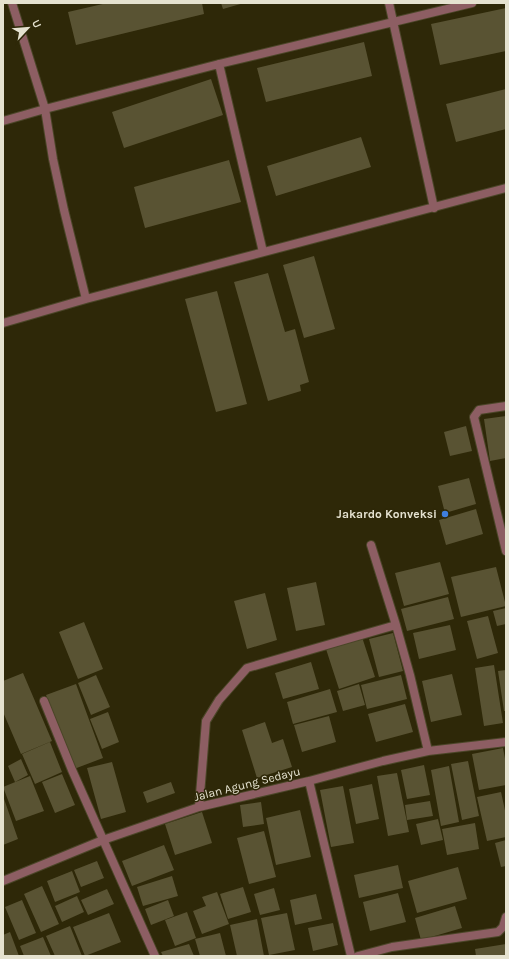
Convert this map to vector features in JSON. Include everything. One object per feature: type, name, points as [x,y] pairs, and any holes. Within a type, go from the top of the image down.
[{"type":"street","points":[[12,3],[45,109],[55,167],[86,299]]},
{"type":"street","points":[[389,3],[434,208]]},
{"type":"street","points":[[3,121],[219,64],[472,3]]},
{"type":"street","points":[[219,64],[263,252]]},
{"type":"street","points":[[3,323],[86,299],[506,188]]},
{"type":"street","points":[[506,406],[479,410],[474,417],[506,551]]},
{"type":"street","points":[[371,545],[396,625],[428,751]]},
{"type":"street","points":[[198,808],[206,721],[219,700],[247,668],[396,625]]},
{"type":"street","points":[[44,701],[72,770],[156,956]]},
{"type":"street","name":"Jalan Agung Sedayu","points":[[3,881],[103,840],[198,808],[309,782],[383,760],[428,751],[506,742]]},
{"type":"street","points":[[309,782],[351,956]]},
{"type":"street","points":[[358,956],[392,946],[498,932],[503,927],[506,917]]},
{"type":"building","points":[[107,3],[202,3],[204,14],[76,45],[68,12]]},
{"type":"building","points":[[221,3],[244,3],[223,9]]},
{"type":"building","points":[[506,8],[506,51],[440,65],[431,24]]},
{"type":"building","points":[[364,42],[372,76],[266,102],[257,68]]},
{"type":"building","points":[[211,79],[223,115],[124,148],[112,112]]},
{"type":"building","points":[[506,89],[506,129],[456,142],[446,104]]},
{"type":"building","points":[[361,137],[371,167],[276,196],[267,166]]},
{"type":"building","points":[[229,160],[241,202],[145,228],[134,187]]},
{"type":"building","points":[[314,256],[335,329],[304,338],[283,265]]},
{"type":"building","points":[[268,273],[285,332],[295,329],[309,382],[300,385],[301,391],[268,401],[234,282]]},
{"type":"building","points":[[217,291],[247,404],[216,412],[185,299]]},
{"type":"building","points":[[506,416],[506,458],[490,461],[484,419]]},
{"type":"building","points":[[466,426],[472,451],[450,456],[444,432]]},
{"type":"building","points":[[469,478],[476,504],[445,513],[438,486]]},
{"type":"building","points":[[476,509],[483,534],[446,545],[439,520]]},
{"type":"building","points":[[440,562],[449,594],[404,606],[395,573]]},
{"type":"building","points":[[496,567],[506,606],[461,617],[451,577]]},
{"type":"building","points":[[316,582],[325,625],[296,631],[287,588]]},
{"type":"building","points":[[265,593],[277,640],[247,649],[234,601]]},
{"type":"building","points":[[448,597],[454,619],[407,631],[401,609]]},
{"type":"building","points":[[506,608],[506,624],[497,626],[493,611]]},
{"type":"building","points":[[488,616],[498,653],[477,659],[467,621]]},
{"type":"building","points":[[84,622],[103,669],[78,679],[59,632]]},
{"type":"building","points":[[450,625],[456,650],[419,659],[413,633]]},
{"type":"building","points":[[393,633],[403,671],[379,677],[369,639]]},
{"type":"building","points":[[362,637],[375,677],[339,689],[326,649]]},
{"type":"building","points":[[311,662],[319,689],[283,699],[275,673]]},
{"type":"building","points":[[494,665],[503,723],[484,726],[475,668]]},
{"type":"building","points":[[506,670],[506,711],[504,711],[498,671]]},
{"type":"building","points":[[23,673],[52,741],[21,754],[3,712],[3,681]]},
{"type":"building","points":[[452,674],[462,715],[431,722],[422,681]]},
{"type":"building","points":[[96,675],[110,707],[91,715],[78,683]]},
{"type":"building","points":[[401,675],[407,699],[367,709],[361,685]]},
{"type":"building","points":[[76,684],[103,758],[74,769],[46,695]]},
{"type":"building","points":[[359,684],[365,705],[343,711],[337,691]]},
{"type":"building","points":[[330,689],[337,712],[293,724],[287,702]]},
{"type":"building","points":[[405,704],[413,732],[376,742],[368,714]]},
{"type":"building","points":[[108,712],[119,742],[102,749],[90,719]]},
{"type":"building","points":[[329,716],[336,742],[302,752],[294,725]]},
{"type":"building","points":[[265,722],[272,743],[283,739],[292,767],[257,778],[242,730]]},
{"type":"building","points":[[50,742],[62,772],[35,784],[22,754]]},
{"type":"building","points":[[503,748],[506,764],[506,785],[479,790],[472,754]]},
{"type":"building","points":[[21,759],[28,775],[15,782],[8,766]]},
{"type":"building","points":[[468,761],[479,816],[462,820],[451,764]]},
{"type":"building","points":[[112,762],[126,812],[101,819],[87,768]]},
{"type":"building","points":[[424,765],[430,795],[407,799],[401,770]]},
{"type":"building","points":[[449,766],[459,822],[441,826],[431,770]]},
{"type":"building","points":[[397,773],[409,832],[388,836],[377,776]]},
{"type":"building","points":[[62,774],[75,805],[55,813],[42,782]]},
{"type":"building","points":[[30,776],[44,811],[16,821],[3,787]]},
{"type":"building","points":[[171,782],[175,793],[147,803],[143,792]]},
{"type":"building","points":[[372,784],[379,819],[356,824],[349,789]]},
{"type":"building","points":[[343,786],[354,843],[331,847],[320,790]]},
{"type":"building","points":[[501,792],[506,815],[506,837],[487,841],[477,797]]},
{"type":"building","points":[[3,796],[18,839],[3,845]]},
{"type":"building","points":[[430,801],[433,816],[407,820],[405,805]]},
{"type":"building","points":[[261,802],[264,824],[243,827],[240,805]]},
{"type":"building","points":[[300,810],[311,857],[276,865],[266,818]]},
{"type":"building","points":[[202,812],[212,843],[175,855],[165,824]]},
{"type":"building","points":[[438,819],[443,840],[421,845],[416,824]]},
{"type":"building","points":[[475,823],[479,849],[447,855],[442,829]]},
{"type":"building","points":[[264,831],[276,877],[249,884],[237,838]]},
{"type":"building","points":[[506,840],[506,866],[501,867],[495,843]]},
{"type":"building","points":[[164,845],[174,870],[132,886],[122,861]]},
{"type":"building","points":[[97,861],[104,878],[81,887],[74,870]]},
{"type":"building","points":[[398,865],[403,888],[359,898],[354,875]]},
{"type":"building","points":[[458,867],[467,899],[417,913],[408,881]]},
{"type":"building","points":[[72,871],[80,892],[55,902],[47,881]]},
{"type":"building","points":[[172,876],[178,896],[143,906],[137,887]]},
{"type":"building","points":[[42,886],[59,924],[41,932],[24,894]]},
{"type":"building","points":[[243,887],[251,912],[228,919],[220,894]]},
{"type":"building","points":[[274,888],[280,910],[260,915],[254,894]]},
{"type":"building","points":[[107,889],[114,904],[88,915],[81,900]]},
{"type":"building","points":[[217,892],[229,924],[202,934],[193,911],[206,906],[202,897]]},
{"type":"building","points":[[398,893],[406,922],[370,931],[363,902]]},
{"type":"building","points":[[316,894],[322,919],[295,925],[290,900]]},
{"type":"building","points":[[77,896],[84,912],[62,922],[55,906]]},
{"type":"building","points":[[22,900],[36,933],[19,940],[5,907]]},
{"type":"building","points":[[168,900],[174,916],[151,925],[145,909]]},
{"type":"building","points":[[455,906],[462,928],[421,940],[415,918]]},
{"type":"building","points":[[187,912],[196,938],[175,946],[165,920]]},
{"type":"building","points":[[109,913],[121,942],[85,956],[73,927]]},
{"type":"building","points":[[287,913],[295,950],[269,955],[261,918]]},
{"type":"building","points":[[257,919],[264,956],[237,956],[230,925]]},
{"type":"building","points":[[333,923],[338,945],[313,951],[308,928]]},
{"type":"building","points":[[70,926],[82,956],[55,956],[46,936]]},
{"type":"building","points":[[10,932],[19,956],[3,956],[3,935]]},
{"type":"building","points":[[220,933],[226,956],[200,956],[195,939]]},
{"type":"building","points":[[43,937],[51,956],[24,956],[20,946]]},
{"type":"building","points":[[189,944],[194,956],[163,956],[161,952]]},
{"type":"building","points":[[506,944],[506,956],[476,956],[475,949]]},
{"type":"place","name":"Jakardo Konveksi","points":[[445,514]]}]
